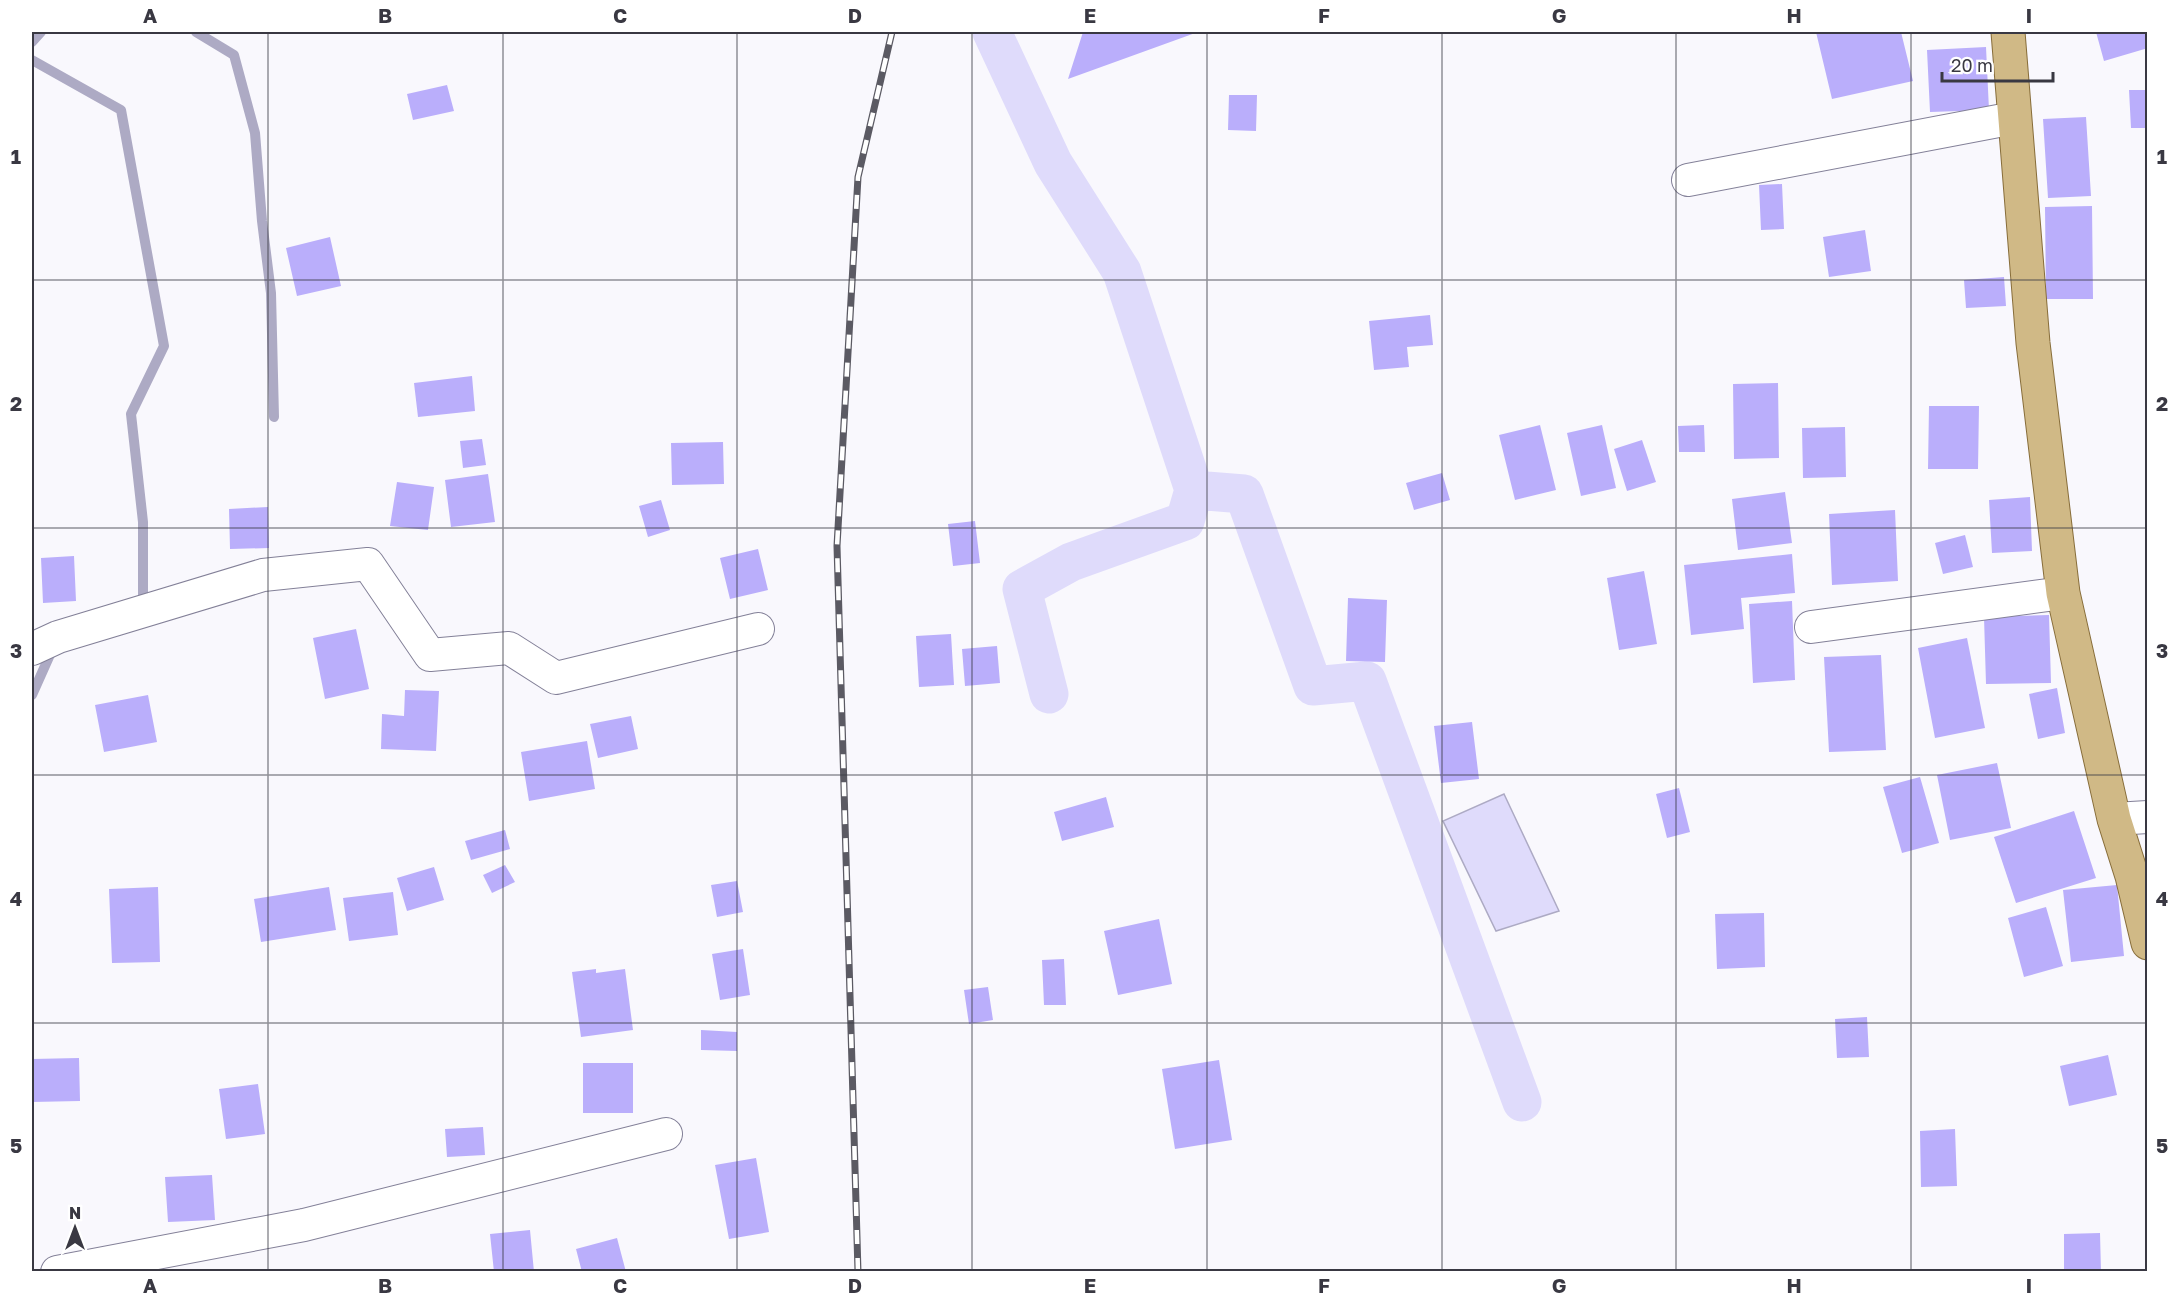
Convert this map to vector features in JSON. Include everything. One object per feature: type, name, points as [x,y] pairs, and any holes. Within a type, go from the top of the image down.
[{"type":"main road","points":[[2008,32],[2033,344],[2063,593],[2114,819],[2132,876],[2148,943]]},
{"type":"street","points":[[1688,180],[2014,118]]},
{"type":"street","points":[[32,649],[58,637],[263,575],[368,564],[430,655],[509,648],[556,678],[758,629]]},
{"type":"street","points":[[1811,627],[2063,593]]},
{"type":"street","points":[[2114,819],[2148,817]]},
{"type":"street","points":[[57,1272],[304,1225],[666,1134]]},
{"type":"shaded area","points":[[1504,794],[1559,911],[1496,931],[1443,821]]},
{"type":"building","points":[[1083,32],[1198,32],[1068,79]]},
{"type":"building","points":[[1816,32],[1901,32],[1913,81],[1832,99]]},
{"type":"building","points":[[2096,32],[2148,32],[2148,48],[2104,61]]},
{"type":"building","points":[[1986,47],[1989,110],[1930,112],[1927,50]]},
{"type":"building","points":[[447,85],[454,111],[413,120],[407,94]]},
{"type":"building","points":[[2129,90],[2148,90],[2148,128],[2131,128]]},
{"type":"building","points":[[1229,95],[1257,95],[1256,131],[1228,130]]},
{"type":"building","points":[[2086,117],[2091,196],[2048,198],[2043,119]]},
{"type":"building","points":[[1782,184],[1784,229],[1761,230],[1759,185]]},
{"type":"building","points":[[2092,206],[2093,299],[2046,299],[2045,207]]},
{"type":"building","points":[[1865,230],[1871,271],[1829,277],[1823,237]]},
{"type":"building","points":[[330,237],[341,286],[297,296],[286,248]]},
{"type":"building","points":[[2004,277],[2006,306],[1966,308],[1964,280]]},
{"type":"building","points":[[1430,315],[1433,345],[1407,347],[1409,367],[1374,370],[1369,321]]},
{"type":"building","points":[[472,376],[475,411],[418,417],[414,383]]},
{"type":"building","points":[[1778,383],[1779,458],[1734,459],[1733,384]]},
{"type":"building","points":[[1929,406],[1979,406],[1978,469],[1928,469]]},
{"type":"building","points":[[1540,425],[1556,490],[1515,500],[1499,435]]},
{"type":"building","points":[[1602,425],[1616,488],[1581,496],[1567,433]]},
{"type":"building","points":[[1704,425],[1705,452],[1679,452],[1678,426]]},
{"type":"building","points":[[1845,427],[1846,477],[1803,478],[1802,428]]},
{"type":"building","points":[[482,439],[486,465],[463,468],[460,441]]},
{"type":"building","points":[[1642,440],[1656,482],[1627,491],[1614,449]]},
{"type":"building","points":[[723,442],[724,484],[672,485],[671,443]]},
{"type":"building","points":[[1442,473],[1450,500],[1414,510],[1406,483]]},
{"type":"building","points":[[488,474],[495,522],[451,527],[445,480]]},
{"type":"building","points":[[397,482],[434,487],[428,530],[390,526]]},
{"type":"building","points":[[1785,492],[1792,543],[1738,550],[1732,499]]},
{"type":"building","points":[[2030,497],[2032,551],[1992,553],[1989,500]]},
{"type":"building","points":[[661,500],[670,530],[648,537],[639,506]]},
{"type":"building","points":[[268,507],[269,548],[230,549],[229,509]]},
{"type":"building","points":[[1895,510],[1898,581],[1832,585],[1829,514]]},
{"type":"building","points":[[975,521],[980,563],[953,566],[948,524]]},
{"type":"building","points":[[1965,535],[1973,567],[1943,574],[1935,543]]},
{"type":"building","points":[[758,549],[768,590],[730,599],[720,558]]},
{"type":"building","points":[[1792,554],[1795,593],[1741,598],[1744,629],[1691,635],[1684,565]]},
{"type":"building","points":[[74,556],[76,601],[43,603],[41,558]]},
{"type":"building","points":[[1644,571],[1657,644],[1619,650],[1607,578]]},
{"type":"building","points":[[1348,598],[1387,600],[1385,662],[1346,661]]},
{"type":"building","points":[[1792,601],[1795,680],[1753,683],[1749,604]]},
{"type":"building","points":[[2049,615],[2051,683],[1986,684],[1984,617]]},
{"type":"building","points":[[356,629],[369,689],[325,699],[313,638]]},
{"type":"building","points":[[951,634],[954,685],[919,687],[916,636]]},
{"type":"building","points":[[1967,638],[1985,728],[1935,738],[1918,648]]},
{"type":"building","points":[[997,646],[1000,683],[965,686],[962,649]]},
{"type":"building","points":[[1881,655],[1886,750],[1829,752],[1824,657]]},
{"type":"building","points":[[2057,688],[2065,733],[2038,739],[2029,694]]},
{"type":"building","points":[[405,690],[439,691],[436,751],[381,749],[382,714],[404,716]]},
{"type":"building","points":[[148,695],[157,742],[104,752],[95,705]]},
{"type":"building","points":[[631,716],[638,749],[598,758],[590,724]]},
{"type":"building","points":[[1472,722],[1479,779],[1441,783],[1434,726]]},
{"type":"building","points":[[587,741],[595,789],[529,801],[521,752]]},
{"type":"building","points":[[1997,763],[2011,828],[1950,840],[1937,775]]},
{"type":"building","points":[[1920,777],[1939,843],[1902,853],[1883,787]]},
{"type":"building","points":[[1679,788],[1690,832],[1667,838],[1656,794]]},
{"type":"building","points":[[1106,797],[1114,827],[1062,841],[1054,812]]},
{"type":"building","points":[[2074,811],[2096,878],[2016,903],[1994,837]]},
{"type":"building","points":[[505,830],[510,849],[471,860],[465,841]]},
{"type":"building","points":[[505,865],[515,882],[492,893],[483,875]]},
{"type":"building","points":[[434,867],[444,900],[407,911],[397,878]]},
{"type":"building","points":[[737,881],[743,912],[717,917],[711,885]]},
{"type":"building","points":[[2117,885],[2124,956],[2071,962],[2063,890]]},
{"type":"building","points":[[158,887],[160,962],[112,963],[109,889]]},
{"type":"building","points":[[329,887],[336,930],[261,942],[254,899]]},
{"type":"building","points":[[393,892],[398,935],[349,941],[343,898]]},
{"type":"building","points":[[2046,907],[2063,966],[2024,977],[2008,918]]},
{"type":"building","points":[[1764,913],[1765,967],[1717,969],[1715,914]]},
{"type":"building","points":[[1159,919],[1172,984],[1118,995],[1104,931]]},
{"type":"building","points":[[743,949],[750,995],[720,1000],[712,954]]},
{"type":"building","points":[[1064,959],[1066,1005],[1044,1005],[1042,960]]},
{"type":"building","points":[[596,969],[596,973],[625,969],[633,1030],[581,1037],[572,972]]},
{"type":"building","points":[[988,987],[993,1020],[969,1024],[964,990]]},
{"type":"building","points":[[1867,1017],[1869,1057],[1837,1058],[1835,1019]]},
{"type":"building","points":[[701,1030],[737,1032],[737,1051],[701,1050]]},
{"type":"building","points":[[2108,1055],[2117,1095],[2069,1106],[2060,1066]]},
{"type":"building","points":[[79,1058],[80,1101],[32,1102],[32,1059]]},
{"type":"building","points":[[1219,1060],[1232,1140],[1175,1149],[1162,1069]]},
{"type":"building","points":[[583,1063],[633,1063],[633,1113],[583,1113]]},
{"type":"building","points":[[258,1084],[265,1134],[226,1139],[219,1089]]},
{"type":"building","points":[[483,1127],[485,1155],[447,1157],[445,1129]]},
{"type":"building","points":[[1955,1129],[1957,1186],[1921,1187],[1920,1131]]},
{"type":"building","points":[[756,1158],[769,1232],[729,1239],[715,1165]]},
{"type":"building","points":[[212,1175],[215,1220],[168,1222],[165,1177]]},
{"type":"building","points":[[530,1230],[534,1272],[494,1272],[490,1234]]},
{"type":"building","points":[[2100,1233],[2101,1272],[2064,1272],[2064,1234]]},
{"type":"building","points":[[617,1238],[626,1272],[582,1272],[576,1249]]},
{"type":"waterway","points":[[32,42],[41,32]]},
{"type":"waterway","points":[[196,32],[234,55],[255,133],[271,293],[274,417]]},
{"type":"waterway","points":[[992,32],[1053,163],[1122,272],[1194,490],[1244,494],[1313,686],[1367,681],[1522,1102]]},
{"type":"waterway","points":[[32,60],[121,110],[164,346],[131,414],[143,522],[143,607]]},
{"type":"waterway","points":[[1049,694],[1022,589],[1071,562],[1185,521],[1194,490]]},
{"type":"waterway","points":[[32,695],[53,648]]},
{"type":"railway","points":[[858,1272],[837,546],[858,177],[892,32]]}]
